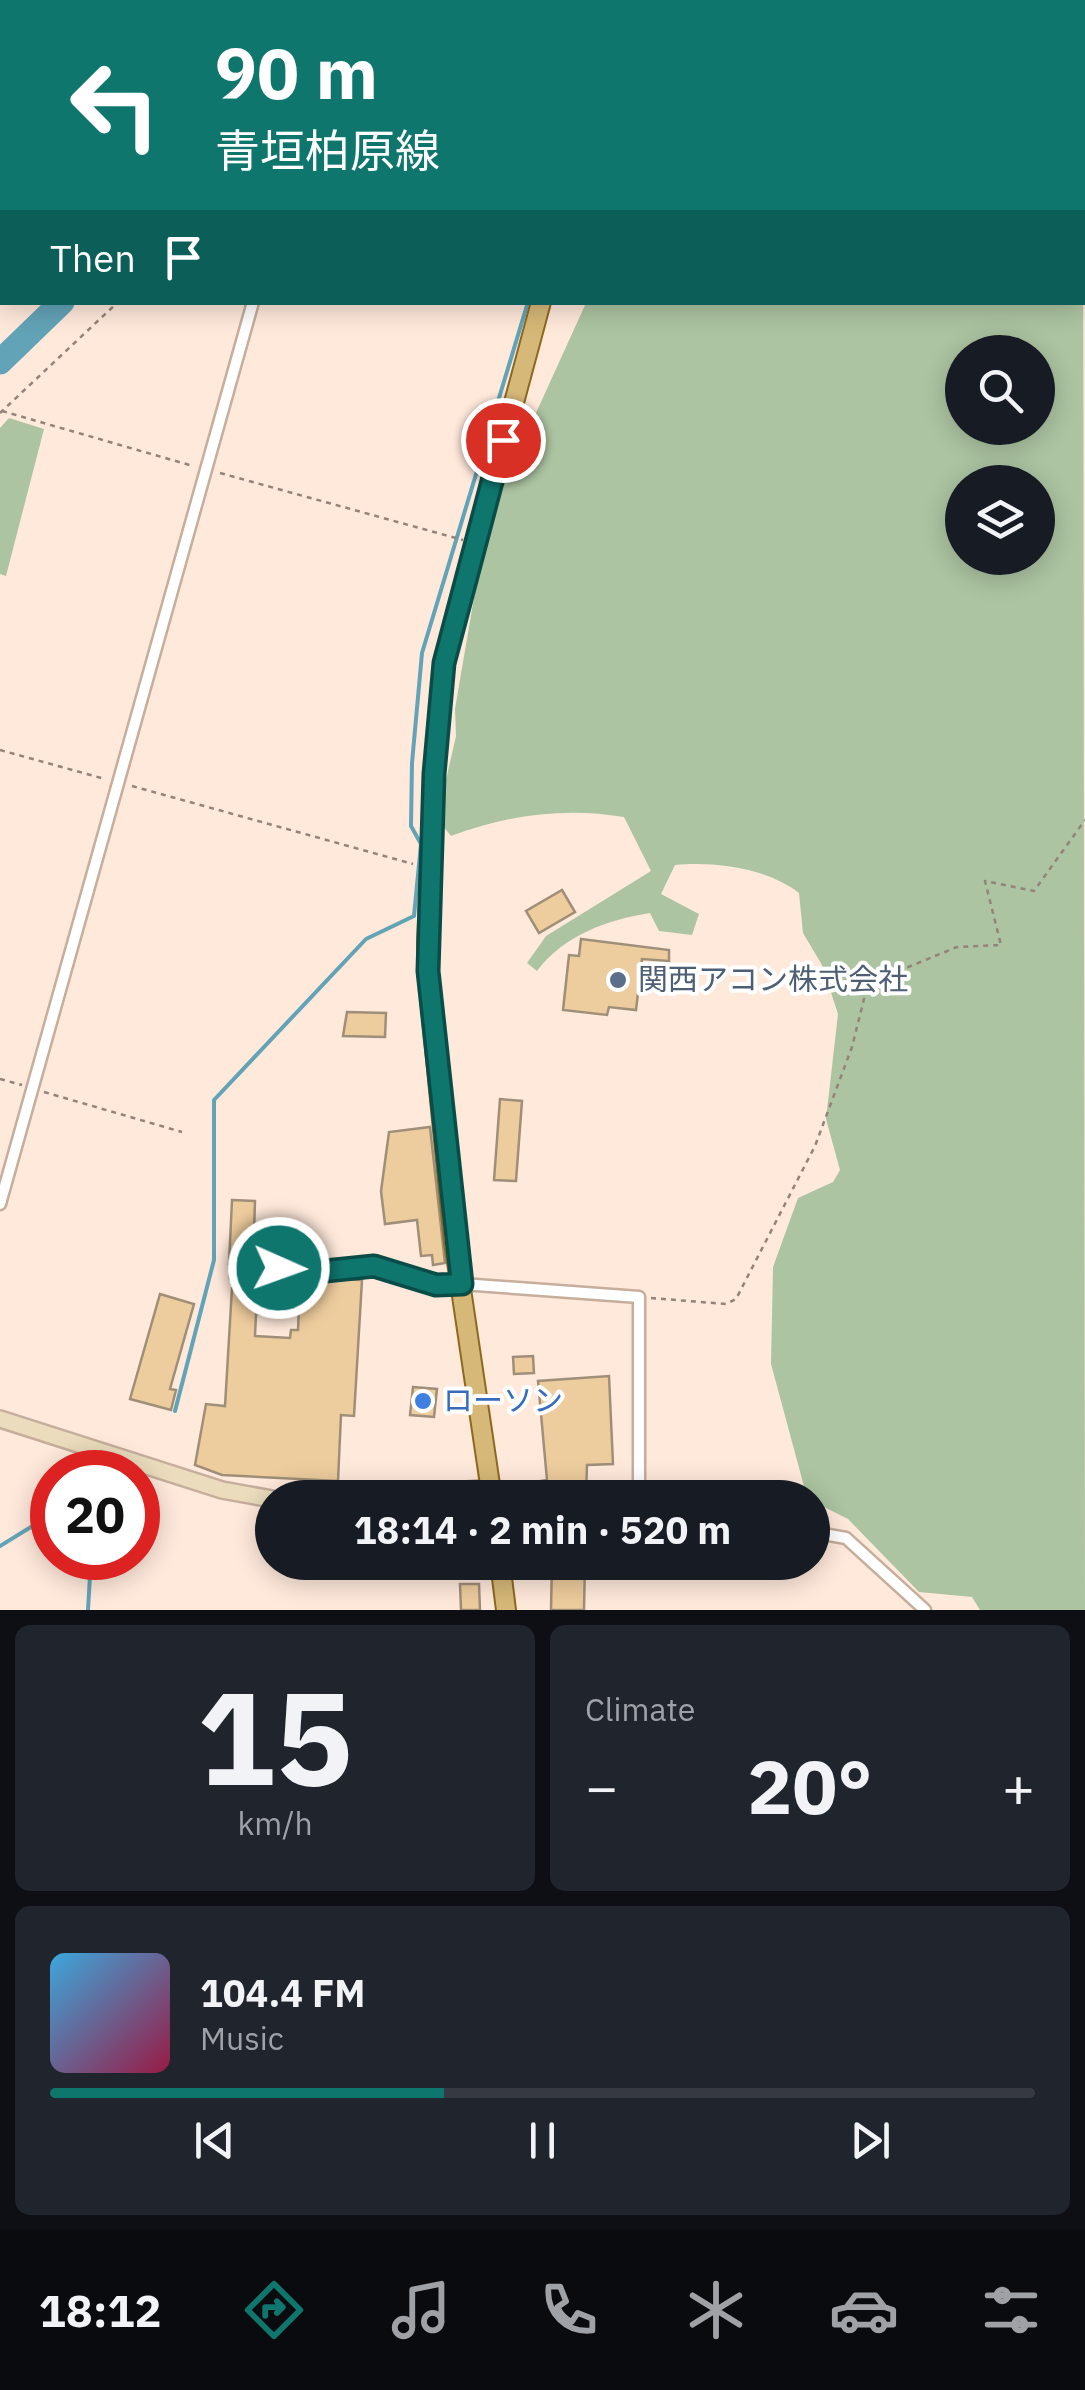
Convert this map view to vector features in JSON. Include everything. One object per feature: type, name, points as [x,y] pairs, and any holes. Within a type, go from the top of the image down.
[{"type":"main road","points":[[489,1480],[462,1284],[430,997],[430,869],[444,663],[540,305]]},
{"type":"main road","points":[[502,1580],[506,1610]]},
{"type":"street","points":[[0,1204],[252,305]]},
{"type":"street","points":[[462,1284],[639,1297],[639,1480]]},
{"type":"street","points":[[0,1419],[222,1490],[255,1495]]},
{"type":"street","points":[[830,1535],[846,1538],[925,1610]]},
{"type":"lane","points":[[232,1277],[279,1268],[325,1271],[374,1266],[436,1285],[462,1284]]},
{"type":"path","points":[[1,412],[115,305]]},
{"type":"path","points":[[1,412],[474,543]]},
{"type":"path","points":[[0,750],[430,869]]},
{"type":"path","points":[[639,1297],[726,1304],[736,1299],[815,1146],[852,1047],[860,999],[884,977],[957,948],[1001,946],[984,881],[1034,890],[1085,820]]},
{"type":"path","points":[[0,1078],[182,1132]]},
{"type":"green space","points":[[585,305],[1083,305],[1085,1610],[980,1610],[972,1597],[919,1592],[848,1519],[830,1510],[830,1480],[802,1480],[771,1364],[773,1267],[798,1198],[833,1182],[840,1170],[826,1119],[838,1014],[822,965],[803,933],[799,893],[772,878],[740,868],[675,865],[661,894],[699,914],[692,935],[659,931],[650,913],[588,931],[560,948],[537,971],[527,963],[546,936],[651,871],[624,817],[536,815],[451,836],[443,826],[441,802],[456,736],[455,709],[476,586],[505,481]]},
{"type":"green space","points":[[9,418],[44,429],[6,576],[0,574],[0,428]]},
{"type":"building","points":[[562,890],[575,912],[539,933],[526,911]]},
{"type":"building","points":[[581,939],[669,950],[669,961],[642,959],[636,1010],[609,1007],[607,1015],[563,1010],[569,955],[579,956]]},
{"type":"building","points":[[347,1012],[386,1013],[385,1037],[343,1036]]},
{"type":"building","points":[[500,1099],[522,1101],[516,1181],[494,1180]]},
{"type":"building","points":[[430,1127],[445,1263],[433,1265],[432,1255],[421,1256],[417,1220],[385,1224],[381,1191],[389,1132]]},
{"type":"building","points":[[232,1200],[255,1201],[253,1265],[229,1264]]},
{"type":"building","points":[[362,1280],[354,1416],[341,1415],[338,1480],[222,1475],[195,1465],[206,1404],[225,1406],[232,1288],[266,1281],[264,1314],[256,1314],[255,1336],[290,1338],[291,1330],[298,1330],[300,1282]]},
{"type":"building","points":[[160,1294],[194,1304],[170,1389],[176,1390],[171,1410],[130,1399]]},
{"type":"building","points":[[533,1356],[534,1373],[514,1374],[513,1357]]},
{"type":"building","points":[[609,1376],[613,1464],[587,1465],[587,1480],[547,1480],[538,1381]]},
{"type":"building","points":[[413,1387],[437,1389],[434,1417],[410,1415]]},
{"type":"building","points":[[552,1580],[585,1580],[584,1610],[551,1610]]},
{"type":"building","points":[[460,1584],[479,1584],[480,1610],[461,1610]]},
{"type":"waterway","points":[[0,362],[59,305]]},
{"type":"waterway","points":[[175,1411],[214,1260],[214,1100],[366,939],[414,916],[421,844],[411,826],[412,763],[422,653],[527,305]]},
{"type":"waterway","points":[[0,1546],[30,1528]]},
{"type":"waterway","points":[[88,1610],[90,1580]]},
{"type":"place","name":"関西アコン株式会社","points":[[618,980]]},
{"type":"place","name":"ローソン","points":[[423,1401]]},
{"type":"route","points":[[279,1268],[325,1271],[374,1266],[436,1285],[462,1284],[454,1242],[428,971],[434,774],[444,663],[503,440]]}]
